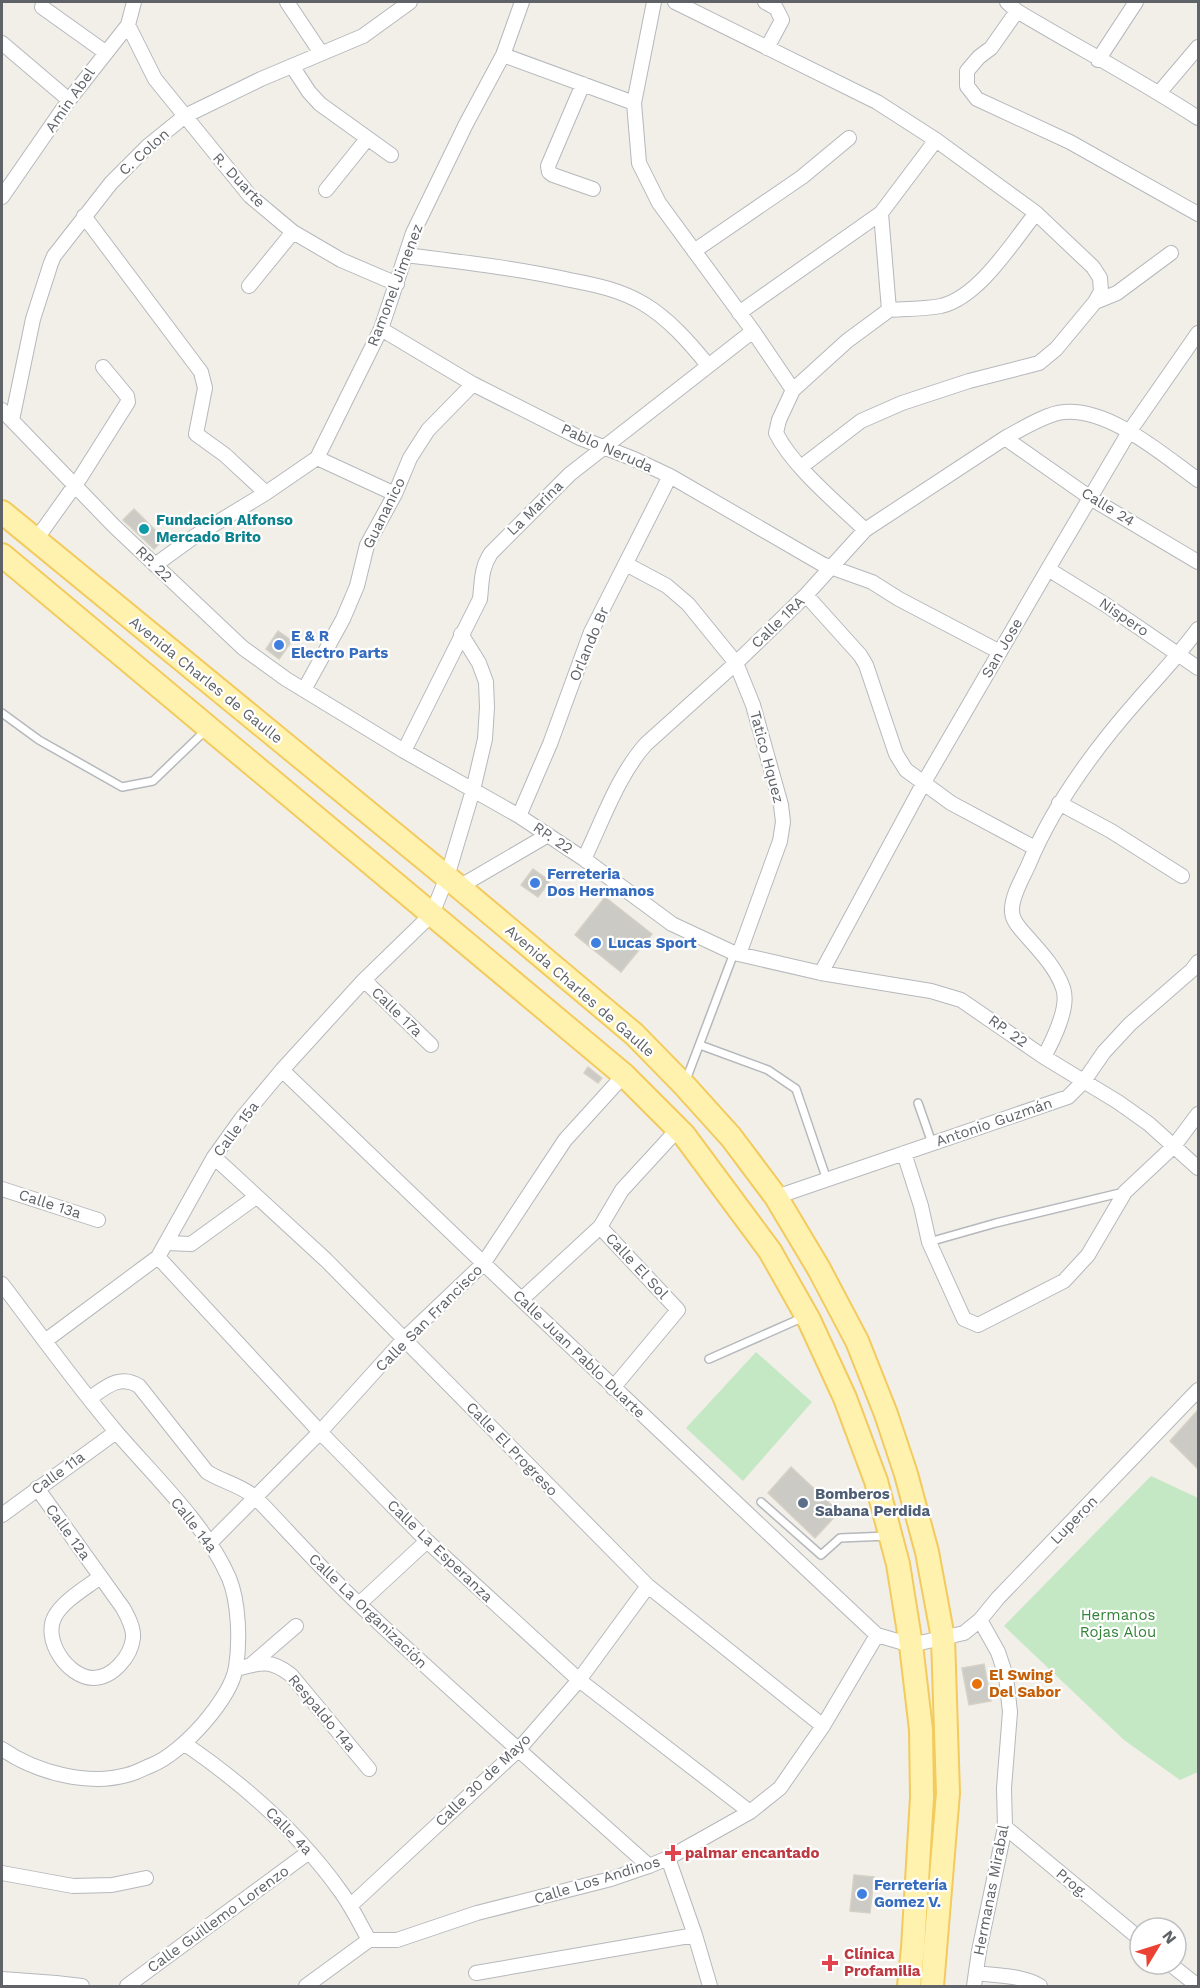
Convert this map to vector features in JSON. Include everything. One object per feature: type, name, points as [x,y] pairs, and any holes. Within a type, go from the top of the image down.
[{"type":"main road","name":"Avenida Charles de Gaulle","points":[[2,512],[453,882],[634,1034],[731,1137],[776,1197],[819,1269],[857,1341],[886,1414],[906,1474],[927,1552],[943,1638],[948,1793],[932,1986]]},
{"type":"main road","points":[[2,555],[624,1075],[678,1129],[770,1251],[807,1316],[845,1398],[876,1481],[898,1564],[921,1730],[922,1797],[909,1986]]},
{"type":"street","name":"Amin Abel","points":[[2,196],[69,100],[128,25],[134,2]]},
{"type":"street","points":[[287,2],[321,53]]},
{"type":"street","name":"C. Colon","points":[[12,420],[33,320],[51,263],[111,183],[184,116],[367,34],[410,2]]},
{"type":"street","name":"Ramonel Jimenez","points":[[155,565],[195,536],[266,493],[317,458],[381,329],[413,234],[439,178],[503,55],[522,2]]},
{"type":"street","points":[[654,2],[634,103],[639,163],[659,203],[753,330],[793,390]]},
{"type":"street","points":[[675,2],[877,102],[936,140],[1036,213],[1093,267],[1100,278],[1101,291],[1095,302],[1056,349],[1039,363],[969,381],[861,421],[801,467]]},
{"type":"street","points":[[765,2],[776,8],[782,20],[767,48]]},
{"type":"street","points":[[1098,60],[1136,2]]},
{"type":"street","points":[[1198,118],[1159,93],[1098,60],[1012,6],[991,48],[979,57],[967,71],[967,86],[977,99],[1070,142],[1198,214]]},
{"type":"street","points":[[42,7],[105,52]]},
{"type":"street","name":"R. Duarte","points":[[128,25],[149,70],[169,99],[250,196],[293,232],[341,260],[397,284]]},
{"type":"street","points":[[1159,93],[1198,47]]},
{"type":"street","points":[[4,49],[69,100]]},
{"type":"street","points":[[503,55],[634,103]]},
{"type":"street","points":[[292,66],[320,104],[391,155]]},
{"type":"street","points":[[583,84],[548,166],[549,172],[553,175],[593,189]]},
{"type":"street","points":[[694,251],[802,177],[849,138]]},
{"type":"street","points":[[326,190],[368,139]]},
{"type":"street","points":[[739,313],[881,213],[936,140]]},
{"type":"street","points":[[881,213],[890,310]]},
{"type":"street","points":[[865,530],[801,467],[776,433],[779,420],[793,390],[847,341],[890,310],[941,306],[962,297],[977,286],[1036,213]]},
{"type":"street","points":[[84,216],[201,372],[205,388],[196,434],[225,455],[266,493]]},
{"type":"street","points":[[249,286],[293,232]]},
{"type":"street","points":[[1095,302],[1117,293],[1171,253]]},
{"type":"street","points":[[406,255],[543,274],[608,288],[654,311],[687,340],[707,364]]},
{"type":"street","name":"Pablo Neruda","points":[[381,329],[473,384],[580,438],[669,476],[822,564],[872,582],[1000,652]]},
{"type":"street","name":"La Marina","points":[[404,751],[480,599],[481,575],[484,563],[491,553],[570,474],[753,330]]},
{"type":"street","name":"San Jose","points":[[821,973],[923,784],[1048,569],[1092,499],[1130,432],[1198,333]]},
{"type":"street","points":[[35,541],[80,478],[129,400],[103,367]]},
{"type":"street","name":"Guananico","points":[[304,690],[343,619],[357,586],[367,545],[395,494],[416,446],[438,418],[473,384]]},
{"type":"street","name":"RP. 22","points":[[2,410],[155,565],[243,648],[280,675],[404,751],[519,816],[672,924],[737,954],[821,973],[946,994],[971,1005],[1044,1057],[1149,1124],[1198,1168]]},
{"type":"street","name":"Calle 1RA","points":[[584,860],[636,755],[806,595],[865,530],[1005,438],[1062,412],[1082,412],[1130,432],[1198,480]]},
{"type":"street","name":"Calle 24","points":[[1005,438],[1092,499],[1198,562]]},
{"type":"street","points":[[317,458],[395,494]]},
{"type":"street","name":"Orlando Br","points":[[519,816],[591,632],[669,476]]},
{"type":"street","name":"Tatico Hquez","points":[[626,564],[667,586],[688,604],[736,663],[753,705],[781,805],[783,822],[772,864],[737,954]]},
{"type":"street","name":"Nispero","points":[[1048,569],[1106,605],[1198,669]]},
{"type":"street","points":[[806,595],[866,665],[896,754],[906,770],[951,803],[1035,848]]},
{"type":"street","points":[[1044,1057],[1052,1042],[1065,1004],[1064,988],[1048,962],[1014,921],[1011,910],[1015,896],[1035,848],[1059,803],[1096,751],[1135,703],[1179,656],[1198,629]]},
{"type":"street","points":[[432,914],[453,882],[485,739],[486,682],[479,663],[461,634]]},
{"type":"street","points":[[1059,803],[1111,831],[1182,876]]},
{"type":"street","points":[[453,882],[548,835]]},
{"type":"street","name":"Calle 15a","points":[[45,1341],[158,1257],[214,1157],[282,1070],[364,980],[432,914]]},
{"type":"street","name":"Antonio Guzmán","points":[[776,1197],[1068,1097],[1084,1081],[1104,1052],[1130,1024],[1196,968]]},
{"type":"street","name":"Calle 17a","points":[[364,980],[431,1045]]},
{"type":"street","name":"Calle Juan Pablo Duarte","points":[[282,1070],[613,1388],[877,1635]]},
{"type":"street","name":"Calle San Francisco","points":[[211,1542],[320,1432],[405,1338],[483,1264],[565,1140],[624,1075]]},
{"type":"street","points":[[904,1153],[921,1206],[929,1242],[963,1319],[978,1325],[1064,1281],[1088,1255],[1125,1192],[1174,1146],[1198,1114]]},
{"type":"street","points":[[522,1299],[600,1227],[622,1190],[678,1129]]},
{"type":"street","name":"Calle El Progreso","points":[[214,1157],[326,1260],[405,1338],[518,1456],[648,1586],[823,1726]]},
{"type":"street","name":"Calle 13a","points":[[2,1189],[98,1220]]},
{"type":"street","points":[[166,1243],[191,1244],[256,1197]]},
{"type":"street","name":"Calle El Sol","points":[[600,1227],[678,1310],[613,1388]]},
{"type":"street","name":"Calle La Esperanza","points":[[158,1257],[320,1432],[427,1541],[579,1680],[750,1812]]},
{"type":"street","name":"Calle 14a","points":[[2,1284],[116,1432],[211,1542],[230,1580],[237,1608],[236,1669],[225,1692],[207,1719],[185,1743],[157,1763],[127,1776],[90,1779],[46,1770],[2,1749]]},
{"type":"street","name":"Calle La Organización","points":[[90,1398],[114,1382],[131,1382],[145,1394],[207,1472],[244,1489],[256,1498],[359,1604],[483,1719],[649,1866]]},
{"type":"street","name":"Luperon","points":[[911,1645],[964,1633],[980,1620],[998,1598],[1198,1390]]},
{"type":"street","name":"Calle 11a","points":[[2,1515],[116,1432]]},
{"type":"street","name":"Calle 12a","points":[[37,1488],[123,1608],[131,1623],[133,1638],[128,1653],[120,1665],[95,1678],[82,1676],[68,1666],[56,1650],[51,1627],[54,1617],[62,1607],[100,1577]]},
{"type":"street","points":[[359,1604],[427,1541]]},
{"type":"street","name":"Calle 30 de Mayo","points":[[350,1906],[519,1749],[579,1680],[648,1586]]},
{"type":"street","name":"Hermanas Mirabal","points":[[975,1980],[1005,1827],[1004,1788],[1010,1712],[1006,1676],[998,1652],[980,1620]]},
{"type":"street","points":[[251,1666],[296,1626]]},
{"type":"street","points":[[877,1635],[911,1645]]},
{"type":"street","name":"Calle Los Andinos","points":[[369,1940],[397,1940],[477,1913],[611,1879],[668,1858],[750,1812],[780,1788],[823,1726],[877,1635]]},
{"type":"street","name":"Respaldo 14a","points":[[236,1669],[262,1663],[278,1665],[291,1675],[369,1769]]},
{"type":"street","name":"Calle 4a","points":[[185,1743],[223,1770],[275,1814],[342,1893],[369,1940]]},
{"type":"street","name":"Prog.","points":[[1005,1827],[1128,1929]]},
{"type":"street","name":"Calle Guillemo Lorenzo","points":[[127,1986],[309,1852]]},
{"type":"street","points":[[668,1858],[710,1986]]},
{"type":"street","points":[[2,1873],[73,1886],[112,1885],[146,1878]]},
{"type":"street","points":[[476,1973],[695,1935]]},
{"type":"street","points":[[306,1986],[369,1940]]},
{"type":"street","points":[[1185,1976],[1198,1986]]},
{"type":"street","points":[[2,1979],[82,1986]]},
{"type":"street","points":[[975,1980],[1024,1980],[1040,1986]]},
{"type":"lane","points":[[2,713],[39,740],[122,787],[153,781],[209,728]]},
{"type":"lane","points":[[684,1085],[737,954]]},
{"type":"lane","points":[[700,1044],[768,1070],[796,1089],[827,1180]]},
{"type":"lane","points":[[918,1102],[932,1143]]},
{"type":"lane","points":[[929,1242],[996,1223],[1125,1192]]},
{"type":"lane","points":[[710,1359],[807,1316]]},
{"type":"lane","points":[[761,1502],[821,1555],[840,1538],[891,1536]]},
{"type":"green space","points":[[756,1352],[812,1402],[743,1481],[686,1428]]},
{"type":"green space","name":"Hermanos Rojas Alou","points":[[1151,1476],[1198,1498],[1198,1772],[1180,1780],[1124,1740],[1004,1626]]},
{"type":"building","name":"Fundacion Alfonso Mercado Brito","points":[[134,509],[164,539],[154,549],[123,520]]},
{"type":"building","name":"E & R Electro Parts","points":[[278,631],[292,641],[279,659],[266,649]]},
{"type":"building","name":"Ferreteria Dos Hermanos","points":[[533,869],[550,881],[538,897],[521,885]]},
{"type":"building","points":[[605,897],[652,934],[621,972],[575,935]]},
{"type":"building","points":[[588,1067],[602,1078],[598,1083],[584,1073]]},
{"type":"building","points":[[1198,1410],[1198,1469],[1170,1441]]},
{"type":"building","name":"Bomberos Sabana Perdida","points":[[791,1467],[839,1512],[815,1538],[768,1493]]},
{"type":"building","name":"El Swing Del Sabor","points":[[984,1664],[991,1701],[969,1705],[962,1668]]},
{"type":"building","name":"Ferretería Gomez V.","points":[[854,1875],[874,1877],[870,1913],[850,1911]]},
{"type":"place","name":"Fundacion Alfonso Mercado Brito","points":[[144,529]]},
{"type":"place","name":"E & R Electro Parts","points":[[279,645]]},
{"type":"place","name":"Ferreteria Dos Hermanos","points":[[535,883]]},
{"type":"place","name":"Lucas Sport","points":[[596,943]]},
{"type":"place","name":"Bomberos Sabana Perdida","points":[[803,1503]]},
{"type":"place","name":"El Swing Del Sabor","points":[[977,1684]]},
{"type":"place","name":"palmar encantado","points":[[673,1853]]},
{"type":"place","name":"Ferretería Gomez V.","points":[[862,1894]]},
{"type":"place","name":"Clínica Profamilia","points":[[830,1963]]}]
